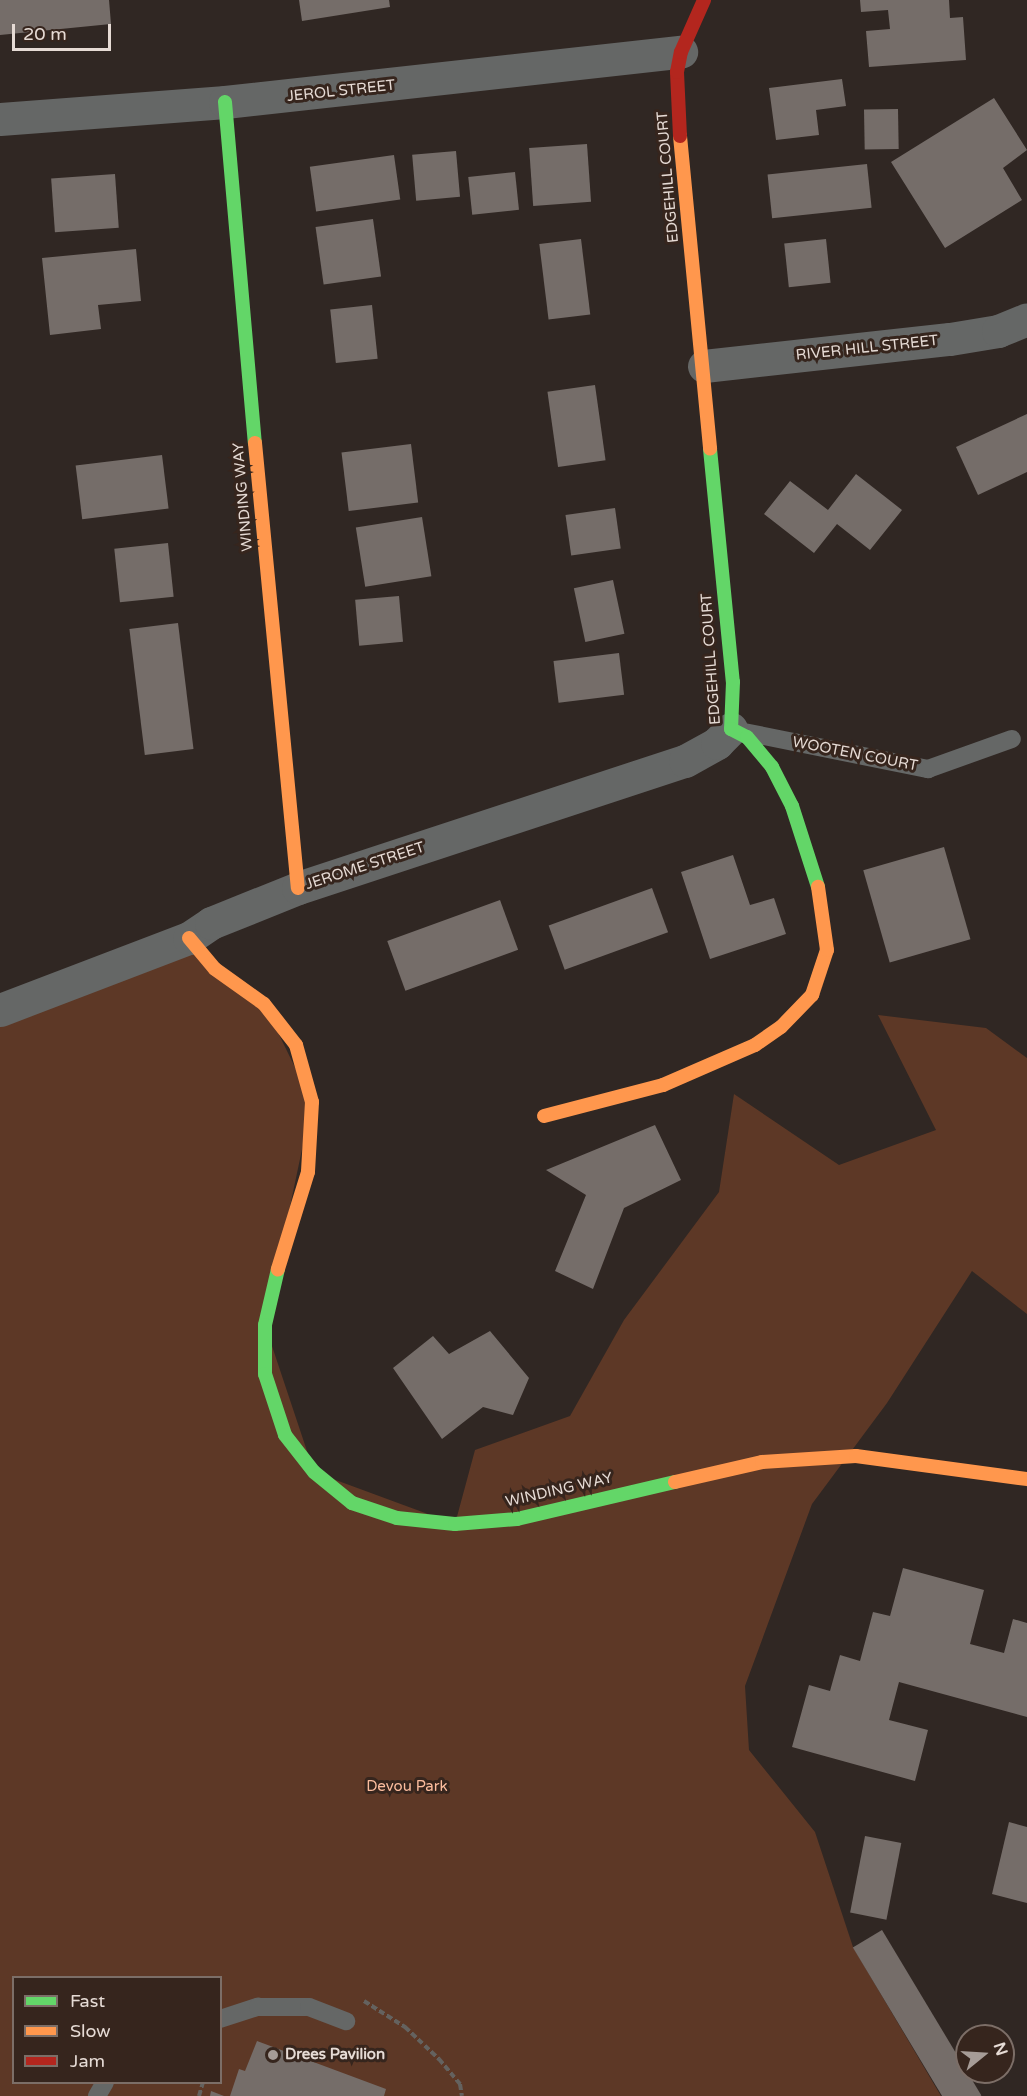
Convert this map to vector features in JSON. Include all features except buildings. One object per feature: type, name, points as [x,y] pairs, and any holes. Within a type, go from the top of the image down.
[{"type":"street","name":"EDGEHILL COURT","points":[[544,1116],[663,1085],[755,1045],[781,1027],[812,995],[827,950],[820,893],[792,806],[772,767],[747,737],[731,729],[733,682],[709,462],[704,366],[681,161],[677,72],[681,52],[705,0]]},
{"type":"street","name":"JEROL STREET","points":[[0,119],[225,102],[681,52]]},
{"type":"street","name":"WINDING WAY","points":[[225,102],[288,824],[298,888]]},
{"type":"street","name":"RIVER HILL STREET","points":[[704,366],[950,339],[998,331],[1027,319]]},
{"type":"street","name":"JEROME STREET","points":[[0,1010],[189,938],[211,923],[298,888],[685,761],[717,743],[731,729]]},
{"type":"street","name":"WINDING WAY","points":[[189,938],[215,969],[264,1004],[296,1046],[312,1102],[313,1122],[308,1172],[282,1253],[265,1325],[265,1374],[285,1435],[314,1472],[352,1503],[397,1518],[455,1524],[517,1519],[762,1462],[856,1456],[1027,1479]]},
{"type":"lane","name":"WOOTEN COURT","points":[[731,729],[928,769],[1012,739]]},
{"type":"lane","points":[[222,2018],[258,2007],[309,2007],[346,2021]]},
{"type":"path","points":[[355,1997],[405,2027],[440,2059],[460,2084],[462,2096]]},
{"type":"green space","name":"Devou Park","points":[[189,938],[264,1004],[312,1102],[265,1325],[314,1472],[455,1524],[475,1450],[570,1416],[624,1320],[719,1192],[734,1094],[839,1165],[936,1130],[878,1015],[986,1028],[1027,1058],[1027,1314],[972,1271],[887,1403],[812,1504],[745,1686],[749,1750],[815,1832],[853,1947],[941,2096],[0,2096],[0,1010]]},
{"type":"traffic: fast","points":[[225,102],[255,443]]},
{"type":"traffic: fast","points":[[710,449],[733,682],[731,729],[747,737],[772,767],[792,806],[818,887]]},
{"type":"traffic: fast","points":[[278,1269],[265,1325],[265,1374],[285,1435],[314,1472],[352,1503],[397,1518],[455,1524],[517,1519],[675,1482]]},
{"type":"traffic: slow","points":[[680,136],[710,449]]},
{"type":"traffic: slow","points":[[255,443],[298,888]]},
{"type":"traffic: slow","points":[[544,1116],[663,1085],[755,1045],[781,1027],[812,995],[827,950],[818,887]]},
{"type":"traffic: slow","points":[[189,938],[215,969],[264,1004],[296,1045],[312,1102],[308,1172],[278,1269]]},
{"type":"traffic: slow","points":[[675,1482],[762,1462],[856,1456],[1027,1479]]},
{"type":"traffic: jam","points":[[680,136],[677,72],[681,52],[704,0]]},
{"type":"place","name":"Drees Pavilion","points":[[273,2055]]}]
